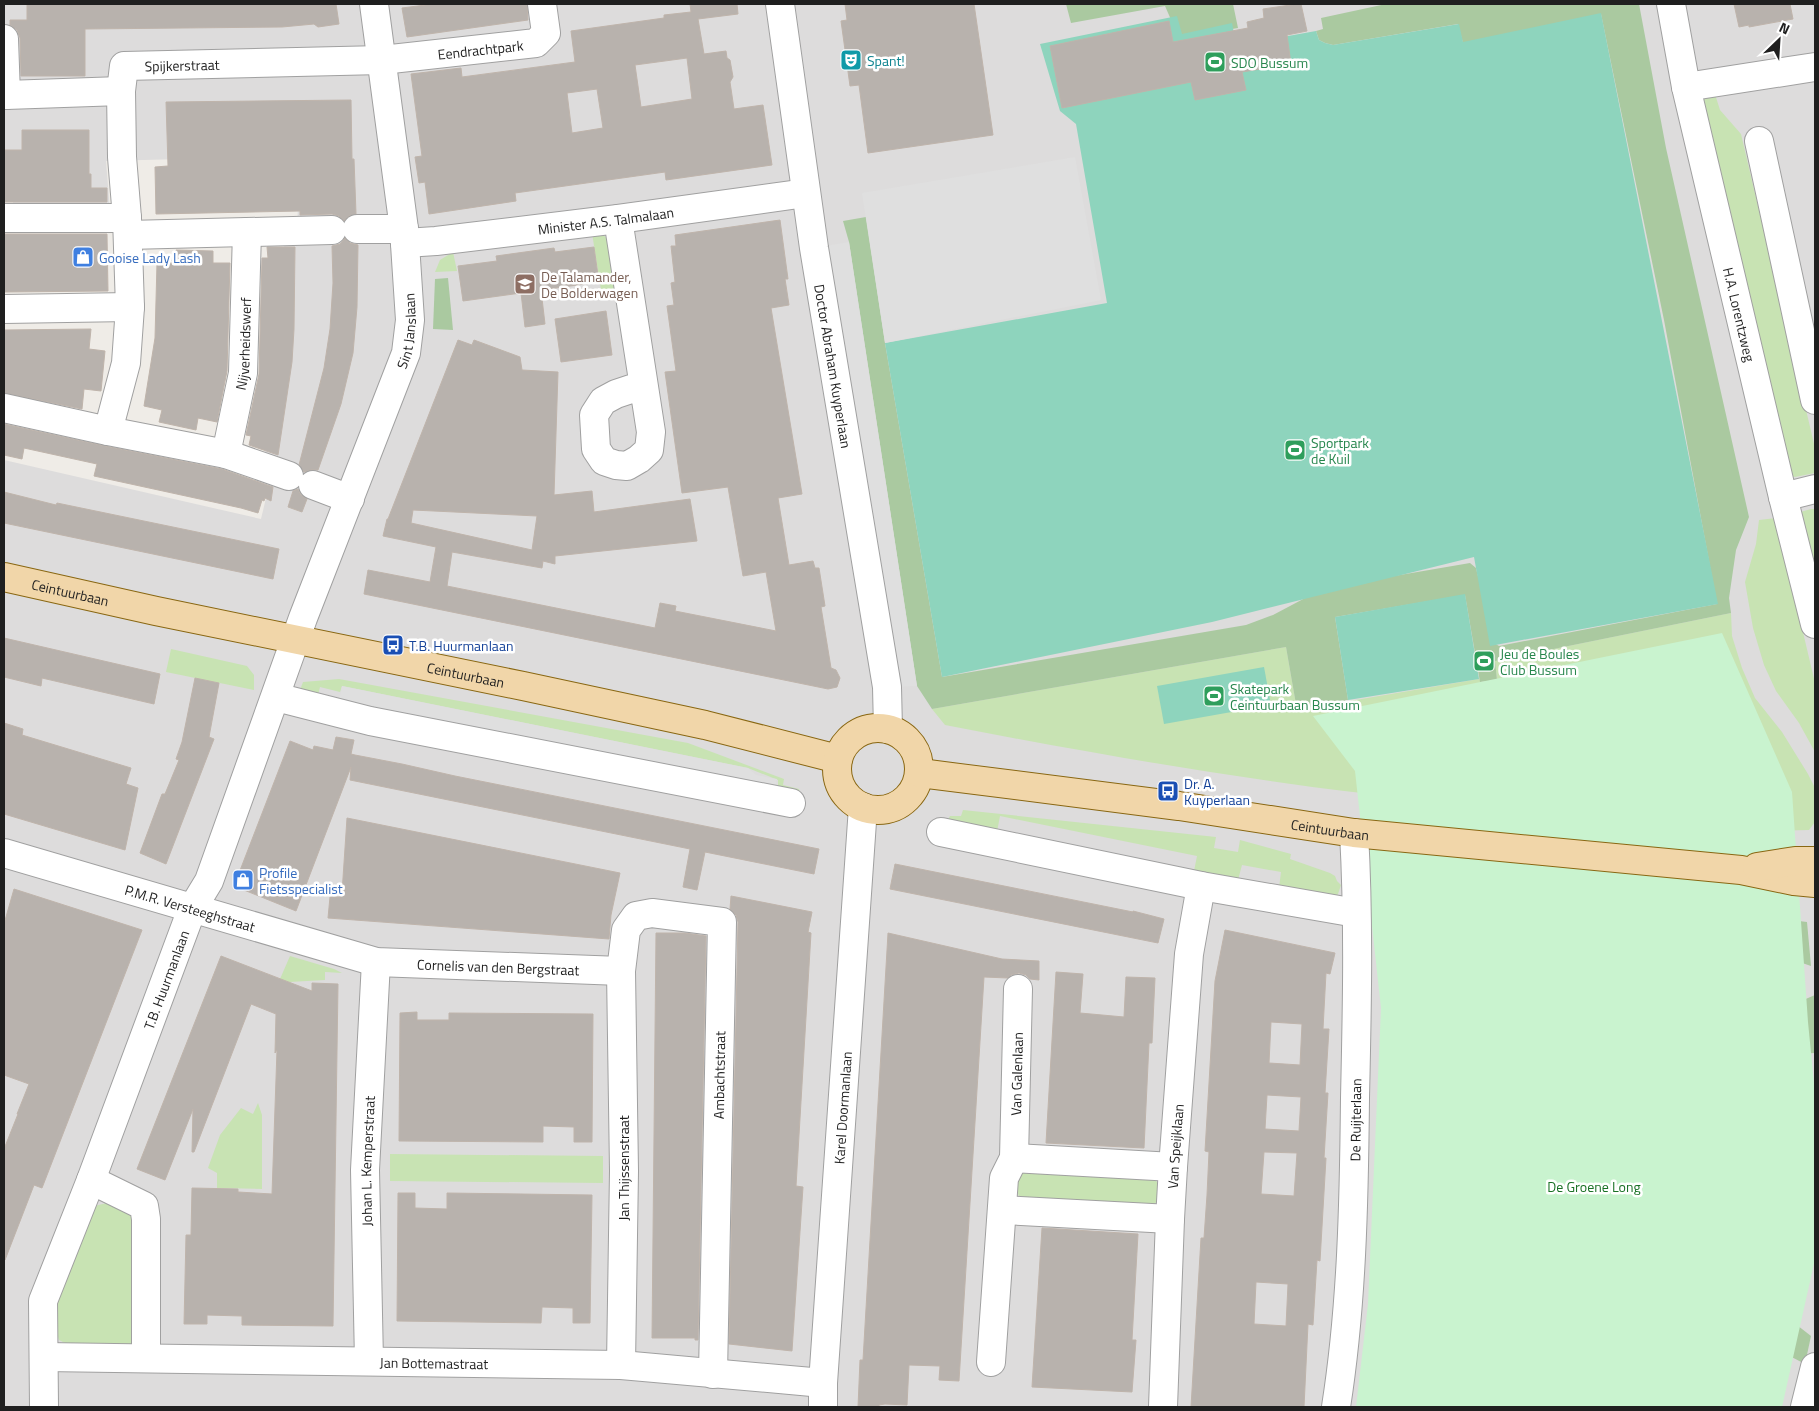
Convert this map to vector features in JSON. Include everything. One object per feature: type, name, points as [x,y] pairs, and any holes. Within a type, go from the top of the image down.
[{"type":"main road","name":"Ceintuurbaan","points":[[4,577],[156,611],[705,725],[838,759]]},
{"type":"main road","points":[[867,729],[888,729],[904,736],[911,744],[918,758],[920,773],[917,784],[911,795],[897,806],[879,810],[863,807],[849,798],[841,787],[838,775],[838,759],[843,748],[858,733],[867,729]]},
{"type":"main road","name":"Ceintuurbaan","points":[[920,773],[1179,806],[1354,833],[1741,870],[1794,881],[1815,883]]},
{"type":"main road","name":"Ceintuurbaan","points":[[1741,870],[1795,861],[1815,861]]},
{"type":"street","name":"Sint Janslaan","points":[[296,640],[406,353],[410,320],[404,236],[374,4]]},
{"type":"street","name":"Eendrachtpark","points":[[382,60],[536,43],[546,33],[542,4]]},
{"type":"street","name":"Doctor Abraham Kuyperlaan","points":[[780,4],[806,193],[887,687],[888,729]]},
{"type":"street","name":"H.A. Lorentzweg","points":[[1671,4],[1686,88],[1815,624]]},
{"type":"street","points":[[4,39],[5,95],[121,92],[122,157],[130,307],[126,363],[108,431]]},
{"type":"street","name":"Spijkerstraat","points":[[121,92],[124,66],[382,60]]},
{"type":"street","points":[[1686,88],[1717,81],[1815,67]]},
{"type":"street","points":[[1759,141],[1815,400]]},
{"type":"street","name":"Minister A.S. Talmalaan","points":[[404,236],[436,241],[618,219],[806,193]]},
{"type":"street","points":[[4,218],[246,232],[345,230],[404,236]]},
{"type":"street","points":[[618,219],[643,385]]},
{"type":"street","name":"Nijverheidswerf","points":[[226,454],[243,373],[246,232]]},
{"type":"street","points":[[4,309],[130,307]]},
{"type":"street","points":[[4,408],[226,454],[350,499]]},
{"type":"street","points":[[1783,497],[1815,489]]},
{"type":"street","name":"T.B. Huurmanlaan","points":[[44,1407],[43,1301],[91,1180],[192,909],[209,881],[296,640]]},
{"type":"street","points":[[276,697],[370,721],[791,803]]},
{"type":"street","name":"Karel Doormanlaan","points":[[823,1395],[863,807]]},
{"type":"street","points":[[941,832],[1201,886],[1356,913]]},
{"type":"street","name":"De Ruijterlaan","points":[[1336,1407],[1342,1367],[1354,1216],[1358,952],[1354,833]]},
{"type":"street","name":"P.M.R. Versteeghstraat","points":[[4,853],[376,962]]},
{"type":"street","name":"Van Speijklaan","points":[[1164,1407],[1173,1167],[1189,954],[1201,886]]},
{"type":"street","name":"Ambachtstraat","points":[[621,971],[626,930],[636,916],[652,913],[722,922],[713,1374]]},
{"type":"street","name":"Cornelis van den Bergstraat","points":[[376,962],[621,971]]},
{"type":"street","name":"Johan L. Kemperstraat","points":[[370,1360],[366,1170],[376,962]]},
{"type":"street","name":"Jan Thijssenstraat","points":[[621,971],[624,1171],[621,1365]]},
{"type":"street","name":"Van Galenlaan","points":[[991,1362],[1004,1178],[1014,1158],[1018,990]]},
{"type":"street","points":[[1014,1158],[1173,1167]]},
{"type":"street","points":[[91,1180],[144,1206],[146,1219],[146,1358]]},
{"type":"street","points":[[1003,1210],[1170,1219]]},
{"type":"street","name":"Jan Bottemastraat","points":[[44,1357],[370,1360],[621,1365],[713,1374],[823,1395]]},
{"type":"street","points":[[1805,1407],[1815,1367]]},
{"type":"shaded area","points":[[4,4],[1815,4],[1815,1407],[4,1407],[4,460],[261,519],[271,477],[261,472],[281,365],[285,324],[284,240],[297,241],[299,156],[106,161],[110,211],[13,212],[13,172],[4,171]]},
{"type":"shaded area","points":[[1075,157],[1101,300],[885,343],[862,193]]},
{"type":"shaded area","points":[[849,242],[917,686],[887,687],[814,248]]},
{"type":"shaded area","points":[[342,686],[748,768],[756,775],[777,779],[774,793],[338,705]]},
{"type":"green space","points":[[1066,4],[1233,4],[1238,28],[1179,38],[1165,6],[1071,23]]},
{"type":"green space","points":[[1386,4],[1639,4],[1666,148],[1749,517],[1736,550],[1729,598],[1731,613],[1495,661],[1497,680],[1480,682],[1465,595],[1335,617],[1348,700],[1297,710],[1286,647],[932,709],[917,686],[849,242],[843,221],[866,217],[885,343],[942,677],[1246,625],[1273,615],[1324,588],[1470,563],[1476,568],[1494,643],[1499,646],[1717,604],[1664,320],[1601,14],[1463,43],[1458,24],[1333,45],[1319,40],[1316,31],[1323,29],[1321,18]]},
{"type":"green space","name":"Sportpark de Kuil","points":[[1601,13],[1718,604],[1490,646],[1474,557],[1212,622],[942,677],[885,343],[1107,303],[1076,124],[1060,111],[1040,44],[1177,16],[1182,34],[1232,23],[1235,39],[1250,43],[1316,31],[1319,40],[1333,45],[1459,24],[1463,42]]},
{"type":"green space","points":[[1714,91],[1720,110],[1741,134],[1815,448],[1815,473],[1795,477],[1787,475],[1702,102],[1710,92]]},
{"type":"green space","points":[[592,233],[603,235],[608,239],[616,296],[602,296]]},
{"type":"green space","points":[[453,252],[457,271],[435,272],[440,260]]},
{"type":"green space","points":[[448,278],[453,330],[433,329],[435,279]]},
{"type":"green space","points":[[1815,509],[1815,577],[1797,513]]},
{"type":"green space","points":[[1776,518],[1815,683],[1815,752],[1799,723],[1776,691],[1764,665],[1753,628],[1745,582],[1756,544],[1759,520]]},
{"type":"green space","points":[[1465,594],[1479,679],[1348,700],[1335,617]]},
{"type":"green space","points":[[1731,613],[1732,636],[1742,668],[1755,698],[1782,732],[1815,788],[1815,822],[1809,830],[1772,831],[1528,810],[1284,783],[1114,756],[945,725],[932,709],[1286,647],[1297,710],[1479,679],[1481,682],[1497,680],[1495,661]]},
{"type":"green space","name":"De Groene Long","points":[[1722,633],[1792,792],[1808,1022],[1815,1094],[1815,1259],[1782,1407],[1356,1407],[1368,1304],[1381,1008],[1355,771],[1313,716]]},
{"type":"green space","points":[[171,649],[247,666],[254,675],[254,690],[166,672]]},
{"type":"green space","name":"Skatepark Ceintuurbaan Bussum","points":[[1264,667],[1271,705],[1164,724],[1157,686]]},
{"type":"green space","points":[[339,679],[688,743],[784,779],[783,785],[799,789],[801,799],[778,791],[778,780],[748,768],[342,686],[340,692],[320,687],[318,695],[300,690],[303,682]]},
{"type":"green space","points":[[963,810],[1216,837],[1214,848],[1238,852],[1240,840],[1291,854],[1290,859],[1330,873],[1335,876],[1341,885],[1334,899],[1279,888],[1281,872],[1242,865],[1238,880],[1194,871],[1197,856],[1000,816],[996,837],[944,826],[950,816],[961,816]]},
{"type":"green space","points":[[1783,919],[1807,922],[1811,966],[1767,951]]},
{"type":"green space","points":[[290,956],[342,973],[325,972],[325,980],[289,982],[280,979]]},
{"type":"green space","points":[[1815,995],[1815,1053],[1793,1054],[1801,1001]]},
{"type":"green space","points":[[258,1103],[262,1115],[262,1189],[217,1188],[217,1173],[208,1168],[220,1135],[241,1108],[253,1114]]},
{"type":"green space","points":[[390,1154],[603,1156],[603,1183],[390,1181]]},
{"type":"green space","points":[[1023,1167],[1146,1171],[1157,1182],[1158,1200],[1152,1207],[1020,1199],[1017,1191],[1017,1182]]},
{"type":"green space","points":[[107,1203],[133,1212],[137,1344],[69,1345],[59,1340],[52,1320],[56,1289],[90,1207]]},
{"type":"green space","points":[[1793,1322],[1811,1336],[1805,1364],[1784,1353]]},
{"type":"building","points":[[27,4],[336,4],[339,24],[318,27],[314,24],[282,27],[85,29],[85,76],[21,76],[20,38],[17,30],[10,25],[10,20],[27,20]]},
{"type":"building","points":[[433,4],[527,4],[528,20],[407,37],[402,8]]},
{"type":"building","points":[[690,4],[737,4],[738,14],[698,19],[704,54],[726,51],[727,58],[730,60],[733,77],[730,82],[734,109],[763,105],[772,165],[666,180],[665,172],[515,193],[516,201],[429,214],[425,182],[419,183],[415,157],[422,156],[411,74],[461,68],[462,77],[575,62],[571,31],[664,18],[664,15],[691,12]],"holes":[[[687,58],[692,99],[641,107],[635,65]],[[597,89],[603,128],[572,133],[567,93]]]},
{"type":"building","points":[[845,4],[974,4],[993,135],[868,153],[859,85],[850,86],[841,21],[847,20]]},
{"type":"building","points":[[1301,4],[1307,31],[1287,35],[1291,64],[1242,72],[1246,90],[1195,100],[1191,82],[1062,108],[1050,46],[1169,21],[1173,42],[1248,28],[1247,22],[1264,18],[1263,9]]},
{"type":"building","points":[[1734,4],[1790,4],[1793,19],[1739,27]]},
{"type":"building","points":[[351,100],[352,159],[354,159],[356,214],[349,216],[344,221],[339,216],[332,214],[300,215],[300,211],[156,214],[155,167],[168,166],[166,102]]},
{"type":"building","points":[[22,130],[89,130],[89,174],[91,174],[91,188],[107,188],[107,202],[4,202],[4,150],[22,150]]},
{"type":"building","points":[[780,220],[788,279],[785,279],[789,305],[771,308],[802,494],[778,498],[789,565],[813,561],[815,568],[819,568],[825,606],[821,607],[831,668],[836,670],[840,678],[837,687],[828,689],[364,594],[368,570],[430,582],[436,547],[383,536],[387,519],[458,340],[472,345],[474,340],[520,357],[522,370],[558,372],[554,495],[592,491],[594,512],[690,499],[697,541],[555,556],[555,564],[543,561],[542,568],[452,552],[447,586],[655,628],[660,603],[676,606],[675,611],[776,631],[766,572],[743,576],[728,487],[682,493],[665,372],[676,371],[667,306],[674,305],[671,283],[675,282],[671,246],[676,246],[675,235]],"holes":[[[413,510],[537,516],[532,550],[411,523]]]},
{"type":"building","points":[[4,234],[107,234],[108,291],[4,292]]},
{"type":"building","points":[[345,238],[350,243],[358,245],[357,307],[353,353],[341,404],[318,470],[304,472],[299,465],[324,368],[330,329],[333,283],[332,246],[340,244]]},
{"type":"building","points":[[267,247],[295,247],[292,362],[278,455],[249,445],[251,436],[246,435],[259,374],[262,258],[268,258]]},
{"type":"building","points":[[594,247],[599,282],[541,290],[545,324],[525,327],[521,293],[463,301],[458,266],[497,261],[496,256],[554,248],[555,252]]},
{"type":"building","points":[[176,250],[213,251],[213,263],[230,263],[227,371],[217,422],[198,418],[196,430],[159,422],[162,410],[144,406],[155,338],[157,263],[173,263],[172,260],[176,260]]},
{"type":"building","points":[[606,311],[612,355],[561,362],[555,319]]},
{"type":"building","points":[[91,329],[89,349],[105,351],[101,391],[84,389],[82,409],[4,393],[4,330]]},
{"type":"building","points":[[4,424],[222,469],[273,487],[271,501],[265,498],[264,501],[262,500],[258,513],[94,476],[97,464],[24,448],[22,459],[4,455]]},
{"type":"building","points":[[298,489],[301,495],[307,499],[302,512],[288,507],[293,491]]},
{"type":"building","points":[[4,492],[56,505],[57,503],[279,549],[273,579],[4,523]]},
{"type":"building","points":[[4,638],[160,674],[154,704],[42,678],[41,686],[4,677]]},
{"type":"building","points":[[195,678],[219,683],[209,737],[214,739],[166,864],[140,853],[162,794],[165,794],[179,760],[176,759],[182,742]]},
{"type":"building","points":[[4,723],[23,729],[22,735],[131,768],[126,784],[138,788],[125,850],[4,814]]},
{"type":"building","points":[[336,737],[354,740],[351,754],[355,755],[819,849],[814,874],[705,852],[697,890],[683,887],[690,849],[350,780],[351,767],[296,911],[234,886],[290,741],[313,750],[314,746],[333,750]]},
{"type":"building","points":[[347,818],[620,873],[611,915],[609,939],[328,918],[330,897],[340,897],[340,893],[342,893]]},
{"type":"building","points":[[895,864],[1133,911],[1164,919],[1158,943],[890,889]]},
{"type":"building","points":[[14,889],[142,930],[42,1188],[34,1185],[5,1260],[4,1149],[29,1084],[4,1075],[4,924]]},
{"type":"building","points":[[731,896],[812,912],[808,932],[811,933],[796,1186],[803,1187],[792,1351],[729,1344],[738,922],[736,915],[730,909]]},
{"type":"building","points":[[1225,930],[1335,953],[1330,974],[1326,973],[1323,1029],[1329,1029],[1325,1093],[1328,1093],[1324,1158],[1326,1158],[1320,1261],[1317,1260],[1313,1325],[1308,1324],[1304,1407],[1191,1407],[1201,1238],[1204,1238],[1207,1195],[1209,1152],[1205,1151],[1215,981]],"holes":[[[1271,1022],[1302,1024],[1300,1065],[1269,1063]],[[1267,1095],[1301,1097],[1299,1131],[1265,1129]],[[1264,1152],[1297,1153],[1294,1196],[1261,1194]],[[1256,1282],[1288,1284],[1286,1326],[1254,1324]]]},
{"type":"building","points":[[656,933],[685,933],[706,936],[698,1340],[695,1340],[695,1338],[652,1338]]},
{"type":"building","points":[[888,933],[1002,959],[1039,961],[1039,980],[1030,979],[1026,975],[1019,973],[1008,978],[984,977],[959,1381],[939,1380],[940,1366],[909,1365],[907,1405],[885,1404],[879,1405],[879,1407],[858,1407],[860,1360],[863,1360]]},
{"type":"building","points":[[221,956],[312,991],[312,983],[338,984],[333,1326],[242,1325],[242,1316],[207,1315],[207,1324],[184,1324],[186,1235],[191,1235],[192,1188],[238,1189],[238,1192],[272,1194],[277,1050],[275,1053],[276,1014],[251,1004],[194,1152],[192,1152],[193,1109],[165,1180],[137,1169]]},
{"type":"building","points":[[1056,972],[1083,974],[1080,1013],[1124,1017],[1126,977],[1155,978],[1152,1043],[1149,1043],[1144,1148],[1046,1143]]},
{"type":"building","points":[[417,1012],[417,1020],[449,1020],[449,1013],[593,1014],[592,1142],[574,1142],[574,1127],[543,1126],[543,1142],[399,1141],[400,1013]]},
{"type":"building","points":[[398,1193],[415,1193],[415,1208],[447,1209],[447,1193],[592,1195],[590,1323],[573,1323],[573,1308],[542,1307],[541,1323],[397,1321]]},
{"type":"building","points":[[1042,1228],[1138,1234],[1132,1340],[1136,1340],[1132,1392],[1032,1387]]},
{"type":"place","name":"Spant!","points":[[851,60]]},
{"type":"place","name":"SDO Bussum","points":[[1215,62]]},
{"type":"place","name":"Gooise Lady Lash","points":[[83,257]]},
{"type":"place","name":"De Talamander, De Bolderwagen","points":[[525,284]]},
{"type":"place","name":"Sportpark de Kuil","points":[[1295,450]]},
{"type":"place","name":"T.B. Huurmanlaan","points":[[393,645]]},
{"type":"place","name":"Jeu de Boules Club Bussum","points":[[1484,661]]},
{"type":"place","name":"Skatepark Ceintuurbaan Bussum","points":[[1214,696]]},
{"type":"place","name":"Dr. A. Kuyperlaan","points":[[1168,791]]},
{"type":"place","name":"Profile Fietsspecialist","points":[[243,880]]}]
